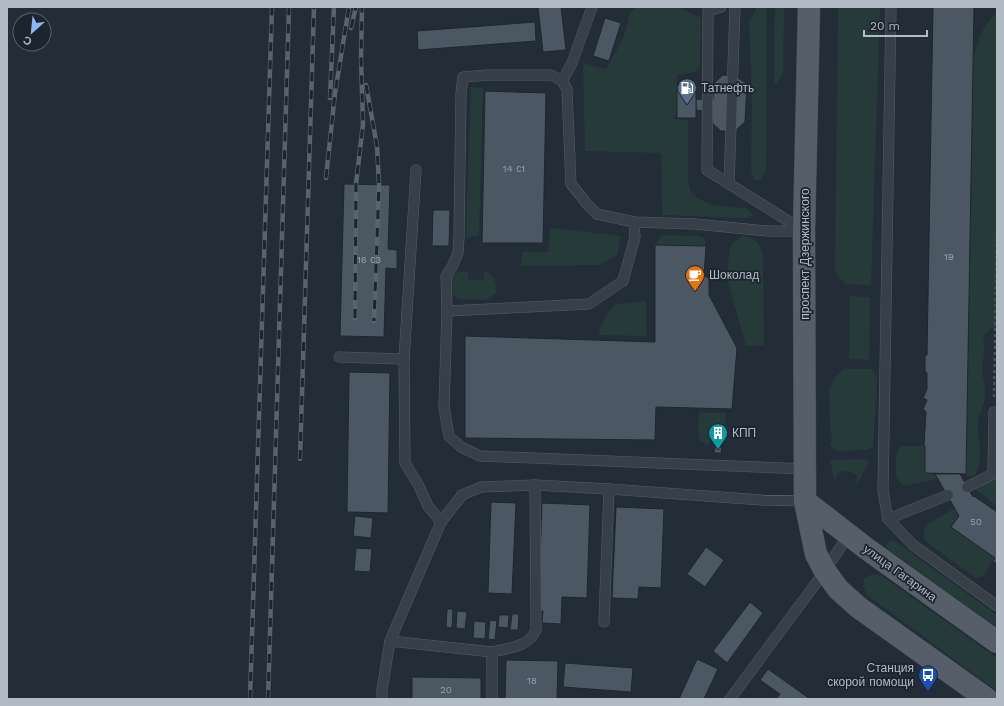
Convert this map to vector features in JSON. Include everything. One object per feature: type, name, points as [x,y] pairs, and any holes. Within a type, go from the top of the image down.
[{"type":"main road","name":"проспект Дзержинского","points":[[809,7],[804,231],[805,502],[816,554],[824,571],[838,589],[858,607],[987,699]]},
{"type":"main road","name":"улица Гагарина","points":[[805,502],[849,534],[866,549],[997,642]]},
{"type":"lane","points":[[562,81],[572,63],[592,7]]},
{"type":"lane","points":[[721,7],[708,12],[707,170],[804,231]]},
{"type":"lane","points":[[729,184],[735,7]]},
{"type":"lane","points":[[891,7],[883,491],[888,519],[913,545],[997,606]]},
{"type":"lane","points":[[804,231],[767,230],[695,224],[634,222],[597,214],[571,184],[567,89],[562,81],[551,74],[463,77],[460,93],[460,237],[458,253],[446,276],[447,311],[444,407],[449,436],[461,448],[480,456],[805,469]]},
{"type":"lane","points":[[416,170],[404,359],[405,463],[419,486],[428,506],[441,522]]},
{"type":"lane","points":[[447,311],[589,304],[624,281],[635,237],[634,222]]},
{"type":"lane","points":[[339,357],[404,359]]},
{"type":"lane","points":[[967,487],[993,474],[994,412]]},
{"type":"lane","points":[[390,641],[492,652],[526,643],[533,636],[536,630],[535,486]]},
{"type":"lane","points":[[382,699],[382,690],[390,641],[441,522],[462,495],[481,487],[535,486],[609,489],[805,502]]},
{"type":"lane","points":[[604,622],[609,489]]},
{"type":"lane","points":[[888,519],[948,495]]},
{"type":"lane","points":[[730,699],[824,571],[849,534]]},
{"type":"lane","points":[[492,652],[492,699]]},
{"type":"path","points":[[994,412],[997,227]]},
{"type":"green space","points":[[637,7],[679,7],[701,18],[700,66],[696,72],[677,75],[677,113],[673,119],[688,120],[688,181],[691,192],[699,199],[712,205],[745,208],[754,215],[747,218],[662,215],[661,153],[585,151],[583,63],[606,69],[624,36],[629,14]]},
{"type":"green space","points":[[757,7],[767,7],[766,170],[762,179],[754,180],[751,170],[752,95],[749,23]]},
{"type":"green space","points":[[775,7],[783,7],[784,10],[783,73],[776,84],[774,83]]},
{"type":"green space","points":[[838,7],[880,7],[871,285],[845,284],[835,272]]},
{"type":"green space","points":[[997,12],[997,328],[991,328],[985,334],[983,339],[984,354],[982,368],[985,394],[978,421],[980,457],[978,469],[975,475],[968,476],[966,474],[973,59],[981,34],[988,22]]},
{"type":"green space","points":[[471,87],[483,88],[479,236],[466,237]]},
{"type":"green space","points":[[550,228],[621,236],[617,255],[599,265],[521,266],[523,252],[548,252]]},
{"type":"green space","points":[[662,235],[700,236],[705,239],[706,246],[655,245]]},
{"type":"green space","points":[[743,236],[754,239],[759,244],[763,255],[764,345],[746,346],[727,279],[729,251],[733,242]]},
{"type":"green space","points":[[485,270],[494,277],[497,292],[487,300],[459,299],[448,292],[449,278],[459,272],[468,272],[468,279],[483,280]]},
{"type":"green space","points":[[850,296],[870,297],[869,360],[849,359]]},
{"type":"green space","points":[[646,301],[646,336],[598,335],[604,320],[614,305]]},
{"type":"green space","points":[[844,369],[872,369],[877,379],[873,447],[867,450],[837,451],[830,444],[832,438],[830,427],[829,390],[836,376]]},
{"type":"green space","points":[[699,412],[726,413],[723,437],[710,437],[709,446],[700,441],[698,429]]},
{"type":"green space","points":[[901,446],[925,446],[925,473],[935,474],[938,479],[904,486],[898,480],[896,471],[896,457]]},
{"type":"green space","points":[[867,459],[869,462],[856,486],[857,476],[846,471],[843,471],[838,475],[835,483],[830,460]]},
{"type":"green space","points":[[997,478],[997,506],[974,488],[987,479],[994,480]]},
{"type":"green space","points":[[955,508],[959,516],[951,527],[995,558],[983,576],[976,578],[932,546],[923,537],[925,526]]},
{"type":"green space","points":[[893,540],[997,615],[997,628],[888,549],[886,545],[888,541]]},
{"type":"green space","points":[[872,574],[882,576],[997,658],[997,691],[867,595],[863,586],[864,579]]},
{"type":"building","points":[[538,7],[561,7],[566,50],[543,52]]},
{"type":"building","points":[[933,7],[974,7],[966,474],[925,473],[924,446],[926,412],[923,409],[927,400],[923,398],[927,389],[925,355],[927,355]]},
{"type":"building","points":[[605,18],[621,23],[609,61],[593,56]]},
{"type":"building","points":[[535,22],[536,41],[418,50],[417,31]]},
{"type":"building","points":[[723,75],[735,76],[747,84],[745,122],[735,131],[721,131],[713,124],[711,112],[696,110],[696,99],[713,100],[714,83]]},
{"type":"building","name":"Татнефть","points":[[677,90],[696,90],[696,118],[677,118]]},
{"type":"building","points":[[485,91],[546,93],[543,243],[482,243]]},
{"type":"building","points":[[344,184],[390,185],[388,249],[397,250],[397,269],[386,268],[384,337],[340,336]]},
{"type":"building","points":[[433,210],[450,210],[449,246],[432,246]]},
{"type":"building","points":[[655,245],[706,246],[704,276],[709,278],[709,295],[737,348],[732,409],[656,407],[655,440],[465,438],[465,336],[655,342]]},
{"type":"building","points":[[349,372],[390,373],[388,513],[347,512]]},
{"type":"building","name":"КПП","points":[[715,447],[722,447],[721,453],[714,453]]},
{"type":"building","points":[[935,474],[960,474],[973,497],[974,496],[997,512],[997,564],[993,561],[995,558],[951,527],[959,516]]},
{"type":"building","points":[[491,502],[516,503],[512,594],[488,593]]},
{"type":"building","points":[[542,503],[590,505],[587,598],[562,597],[561,624],[542,623],[543,611],[538,611]]},
{"type":"building","points":[[616,507],[664,509],[661,588],[639,587],[638,599],[612,598]]},
{"type":"building","points":[[355,516],[373,518],[371,538],[353,536]]},
{"type":"building","points":[[706,547],[724,560],[705,587],[687,574]]},
{"type":"building","points":[[356,548],[372,549],[370,572],[354,571]]},
{"type":"building","points":[[750,602],[763,613],[727,663],[713,651]]},
{"type":"building","points":[[447,609],[453,609],[452,628],[446,627]]},
{"type":"building","points":[[457,611],[467,612],[465,629],[456,628]]},
{"type":"building","points":[[512,614],[519,614],[518,630],[510,630]]},
{"type":"building","points":[[499,615],[509,615],[508,628],[498,627]]},
{"type":"building","points":[[490,620],[497,621],[495,640],[488,639]]},
{"type":"building","points":[[474,621],[486,622],[485,639],[473,638]]},
{"type":"building","points":[[697,659],[718,669],[704,699],[679,699]]},
{"type":"building","points":[[506,660],[558,661],[557,699],[505,699]]},
{"type":"building","points":[[565,663],[633,668],[631,692],[563,687]]},
{"type":"building","points":[[768,669],[810,699],[776,699],[780,694],[760,680]]},
{"type":"building","points":[[412,677],[481,678],[481,699],[412,699]]},
{"type":"railway","points":[[250,699],[272,7]]},
{"type":"railway","points":[[268,699],[289,7]]},
{"type":"railway","points":[[300,459],[314,7]]},
{"type":"railway","points":[[330,98],[334,7]]},
{"type":"railway","points":[[326,178],[335,93],[349,7]]},
{"type":"railway","points":[[351,28],[356,7]]},
{"type":"railway","points":[[355,318],[356,184],[363,124],[361,59],[362,7]]},
{"type":"railway","points":[[366,85],[377,146],[379,184],[374,321]]},
{"type":"place","name":"Татнефть","points":[[687,105]]},
{"type":"place","name":"Шоколад","points":[[695,292]]},
{"type":"place","name":"КПП","points":[[718,450]]},
{"type":"place","name":"Станция скорой помощи","points":[[928,692]]}]
